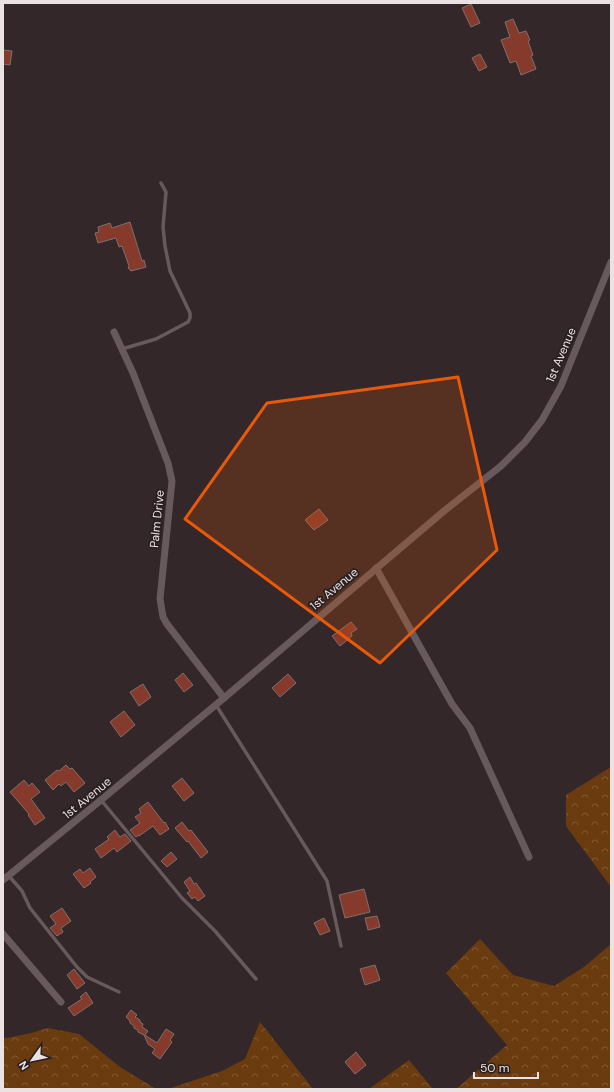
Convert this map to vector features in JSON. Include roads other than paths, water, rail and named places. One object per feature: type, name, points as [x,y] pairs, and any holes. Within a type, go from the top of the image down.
[{"type":"street","name":"1st Avenue","points":[[6,878],[224,698],[444,511],[501,466],[525,442],[542,420],[561,386],[611,262]]},
{"type":"street","name":"Palm Drive","points":[[114,332],[142,395],[168,463],[172,481],[160,599],[163,617],[224,698]]},
{"type":"street","points":[[376,568],[452,704],[470,728],[529,857]]},
{"type":"street","points":[[3,934],[61,1002]]},
{"type":"lane","points":[[122,349],[156,339],[188,322],[190,318],[190,313],[170,271],[163,227],[166,192],[160,183]]},
{"type":"lane","points":[[216,704],[326,881],[341,946]]},
{"type":"lane","points":[[101,800],[182,898],[215,931],[256,979]]},
{"type":"lane","points":[[6,878],[22,890],[30,908],[77,967],[87,976],[119,992]]}]
